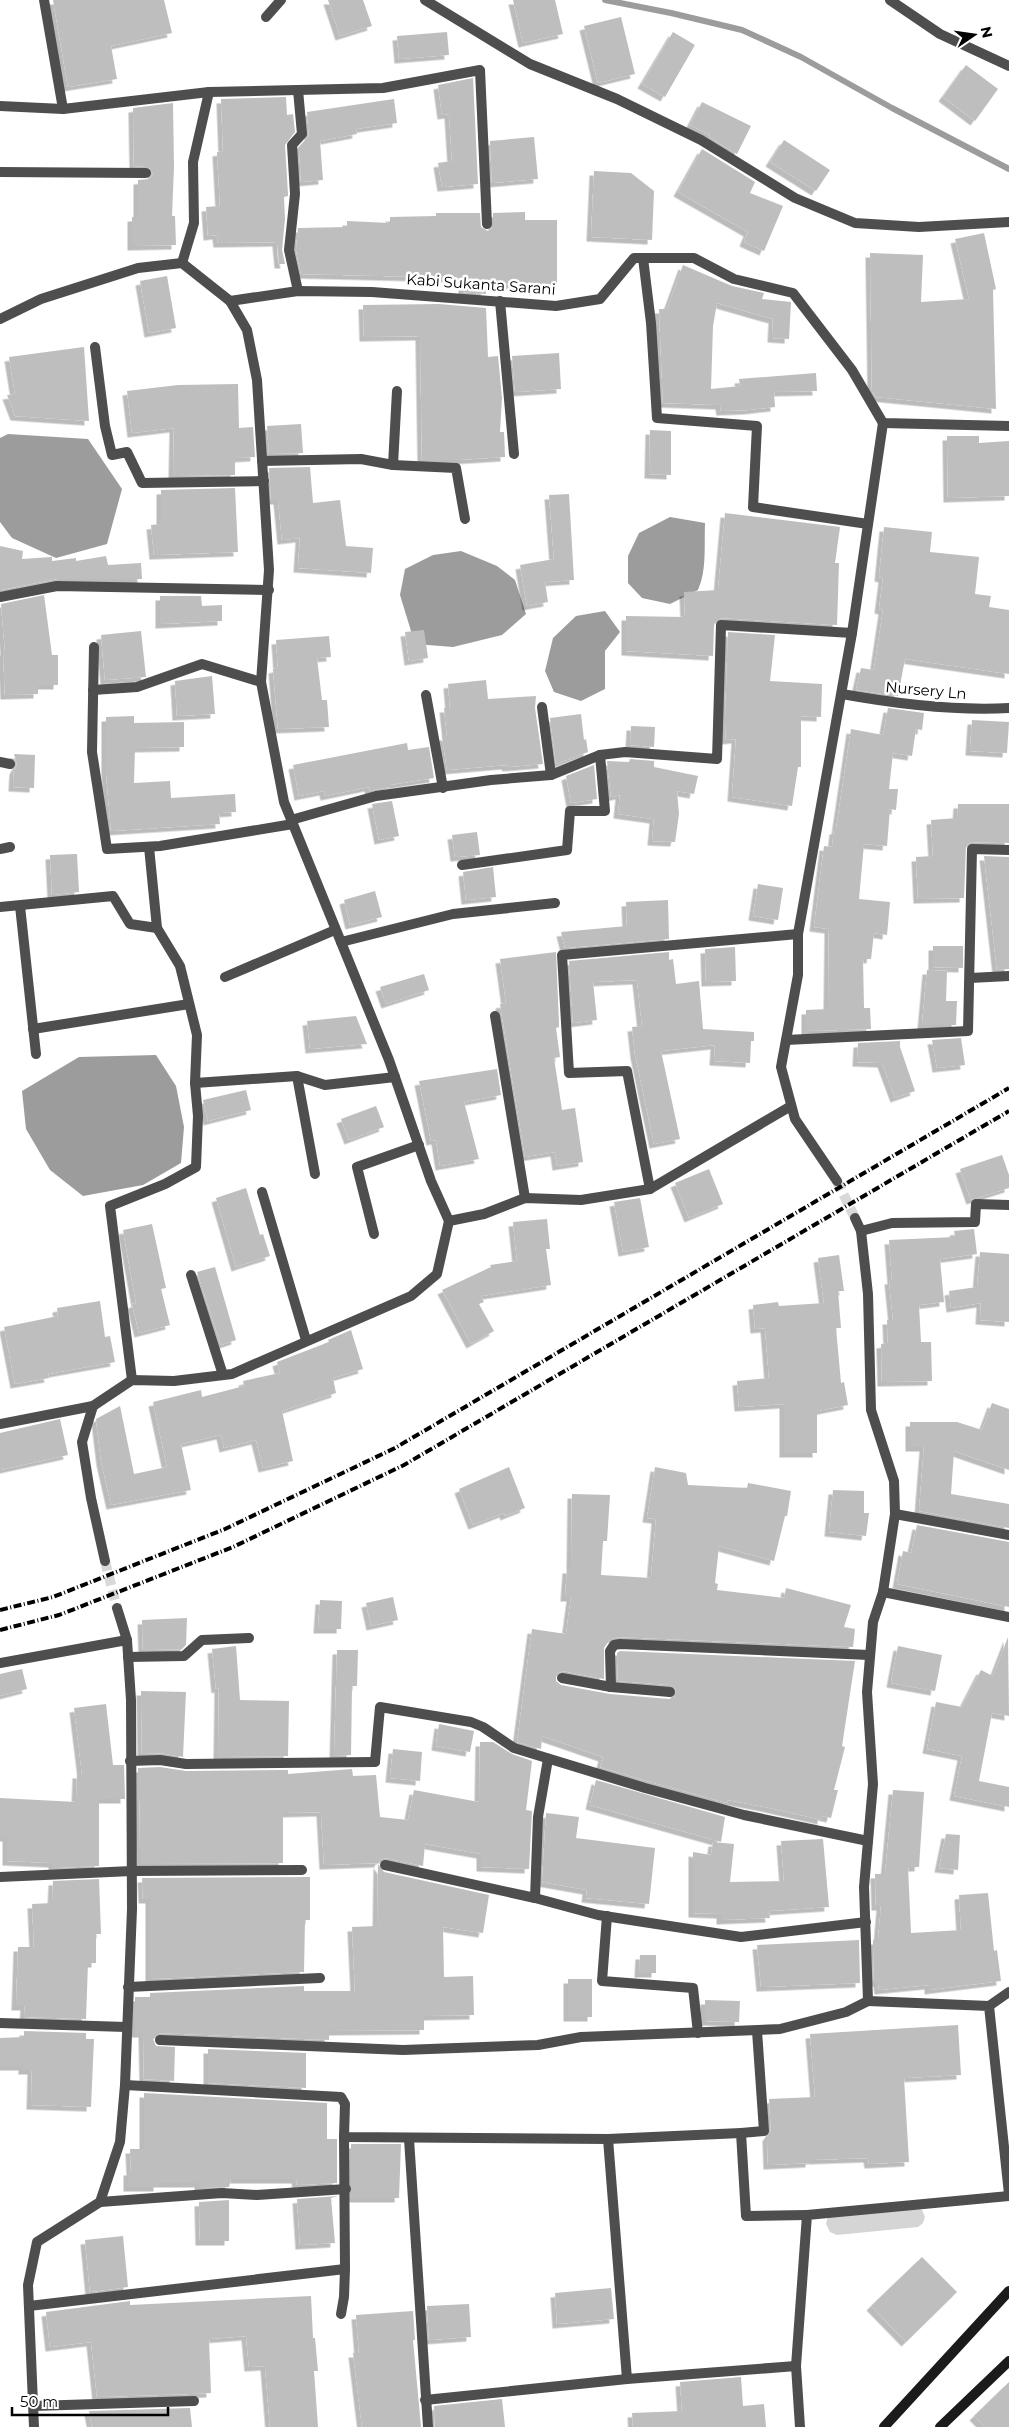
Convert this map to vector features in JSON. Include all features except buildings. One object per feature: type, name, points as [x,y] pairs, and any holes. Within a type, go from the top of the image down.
[{"type":"main road","points":[[884,2427],[1009,2291]]},
{"type":"main road","points":[[940,2427],[1009,2361]]},
{"type":"street","points":[[44,0],[63,109]]},
{"type":"street","points":[[266,17],[281,0]]},
{"type":"street","points":[[425,0],[530,64],[626,103],[701,140],[795,198],[855,223],[919,227],[1009,222]]},
{"type":"street","points":[[890,0],[940,34],[1009,66]]},
{"type":"street","points":[[0,106],[63,109],[209,92],[383,88],[480,70],[487,224]]},
{"type":"street","points":[[298,90],[302,134],[292,145],[295,194],[289,250],[298,291]]},
{"type":"street","points":[[182,263],[194,223],[193,162],[209,92]]},
{"type":"street","points":[[0,172],[146,173]]},
{"type":"street","name":"Kabi Sukanta Sarani","points":[[230,302],[298,291],[372,292],[556,306],[600,299],[634,258],[643,258]]},
{"type":"street","points":[[837,1181],[795,1119],[781,1067],[798,974],[798,934],[842,694],[852,633],[883,422],[852,370],[793,294],[734,279],[694,258],[643,258],[651,323],[657,418],[757,426],[754,507],[868,524]]},
{"type":"street","points":[[0,319],[41,299],[138,268],[182,263],[230,302],[247,330],[257,380],[269,590],[261,682],[284,802],[395,1077],[431,1181],[449,1221],[437,1274],[411,1296],[306,1340],[232,1374],[174,1381],[132,1380],[93,1406],[0,1424]]},
{"type":"street","points":[[500,302],[514,454]]},
{"type":"street","points":[[95,347],[105,426],[112,455],[127,452],[142,483],[264,481]]},
{"type":"street","points":[[393,465],[397,391]]},
{"type":"street","points":[[883,422],[1009,426]]},
{"type":"street","points":[[262,461],[361,460],[393,465],[456,468],[464,519]]},
{"type":"street","points":[[0,597],[57,586],[269,590]]},
{"type":"street","points":[[94,647],[92,752],[107,849],[149,847],[292,822],[376,796],[491,780],[551,775],[600,755],[624,752],[716,759],[721,625],[852,633]]},
{"type":"street","points":[[94,690],[137,687],[202,664],[261,682]]},
{"type":"street","name":"Nursery Ln","points":[[842,694],[885,702],[969,710],[1009,708]]},
{"type":"street","points":[[426,695],[443,788]]},
{"type":"street","points":[[542,707],[551,775]]},
{"type":"street","points":[[462,865],[567,850],[570,811],[605,811],[600,755]]},
{"type":"street","points":[[132,1380],[110,1206],[165,1184],[196,1167],[198,1116],[195,1083],[197,1034],[180,966],[158,928],[149,847]]},
{"type":"street","points":[[786,1040],[968,1031],[972,850],[1009,850]]},
{"type":"street","points":[[0,907],[114,896],[130,924],[158,928]]},
{"type":"street","points":[[340,942],[453,914],[556,903]]},
{"type":"street","points":[[20,906],[36,1054]]},
{"type":"street","points":[[225,977],[335,930]]},
{"type":"street","points":[[650,1189],[627,1071],[569,1073],[562,955],[798,934]]},
{"type":"street","points":[[970,978],[1009,976]]},
{"type":"street","points":[[33,1029],[189,1004]]},
{"type":"street","points":[[495,1016],[525,1198]]},
{"type":"street","points":[[195,1083],[297,1076],[325,1085],[395,1077]]},
{"type":"street","points":[[297,1076],[315,1174]]},
{"type":"street","points":[[449,1221],[484,1214],[525,1198],[581,1200],[650,1189],[791,1106]]},
{"type":"street","points":[[374,1234],[357,1167],[419,1145]]},
{"type":"street","points":[[262,1192],[306,1340]]},
{"type":"street","points":[[861,1231],[892,1223],[976,1222],[976,1204],[1009,1205]]},
{"type":"street","points":[[855,1218],[861,1231],[868,1294],[871,1410],[894,1481],[895,1514],[883,1592],[873,1622],[869,1655],[867,1692],[873,1784],[864,1887],[868,2000]]},
{"type":"street","points":[[191,1275],[223,1375]]},
{"type":"street","points":[[93,1406],[82,1442],[91,1498],[105,1561]]},
{"type":"street","points":[[895,1514],[1009,1535]]},
{"type":"street","points":[[883,1592],[1009,1617]]},
{"type":"street","points":[[100,2202],[120,2142],[126,2085],[126,2027],[132,1871],[131,1700],[127,1640],[117,1608]]},
{"type":"street","points":[[128,1657],[184,1656],[202,1640],[249,1638]]},
{"type":"street","points":[[0,1663],[127,1640]]},
{"type":"street","points":[[612,1687],[610,1650],[614,1645],[620,1644],[869,1655]]},
{"type":"street","points":[[562,1678],[612,1687],[670,1692]]},
{"type":"street","points":[[130,1761],[160,1760],[186,1764],[374,1762],[380,1707],[471,1722],[483,1727],[514,1748],[548,1759],[744,1815],[868,1841]]},
{"type":"street","points":[[535,1898],[538,1817],[548,1759]]},
{"type":"street","points":[[385,1865],[607,1916],[740,1937],[866,1922]]},
{"type":"street","points":[[0,1877],[132,1871],[302,1870]]},
{"type":"street","points":[[607,1916],[602,1981],[693,1988],[698,2034]]},
{"type":"street","points":[[128,1986],[320,1978]]},
{"type":"street","points":[[160,2040],[403,2050],[538,2045],[581,2037],[757,2032],[780,2029],[846,2012],[868,2000],[990,2006],[1009,1992]]},
{"type":"street","points":[[742,2133],[746,2216],[807,2215],[1009,2195],[990,2006]]},
{"type":"street","points":[[0,2023],[126,2027]]},
{"type":"street","points":[[344,2137],[409,2139],[608,2139],[764,2131],[757,2032]]},
{"type":"street","points":[[126,2085],[333,2095],[341,2097],[345,2104],[346,2189],[344,2297],[341,2314]]},
{"type":"street","points":[[409,2139],[428,2427]]},
{"type":"street","points":[[608,2139],[627,2379]]},
{"type":"street","points":[[34,2427],[28,2285],[38,2242],[100,2202],[222,2193],[257,2195],[346,2189]]},
{"type":"street","points":[[800,2427],[796,2366],[807,2215]]},
{"type":"street","points":[[29,2306],[345,2269]]},
{"type":"street","points":[[426,2400],[627,2379],[796,2366]]},
{"type":"street","points":[[33,2406],[194,2401]]},
{"type":"shaded area","points":[[8,434],[88,439],[122,489],[107,544],[56,558],[12,538],[0,522],[0,438]]},
{"type":"shaded area","points":[[670,517],[705,523],[705,549],[703,574],[698,590],[670,604],[642,598],[628,583],[628,556],[639,533]]},
{"type":"shaded area","points":[[461,551],[497,566],[515,580],[526,614],[502,635],[453,647],[415,644],[400,595],[405,569],[433,555]]},
{"type":"shaded area","points":[[605,611],[620,632],[605,651],[605,689],[581,701],[554,692],[545,671],[553,638],[576,616]]},
{"type":"shaded area","points":[[156,1055],[176,1086],[184,1127],[181,1163],[143,1185],[83,1196],[50,1170],[26,1129],[22,1091],[79,1057]]},
{"type":"shaded area","points":[[916,2208],[922,2210],[925,2217],[923,2223],[918,2227],[837,2235],[830,2232],[826,2224],[828,2216]]},
{"type":"waterway","points":[[605,0],[742,30],[801,57],[892,108],[1009,169]]},
{"type":"tunnel","points":[[837,1181],[855,1218]]},
{"type":"tunnel","points":[[105,1561],[117,1608]]},
{"type":"railway","points":[[0,1610],[53,1597],[225,1529],[395,1448],[1009,1088]]},
{"type":"railway","points":[[0,1630],[59,1615],[233,1547],[404,1465],[1009,1111]]}]
